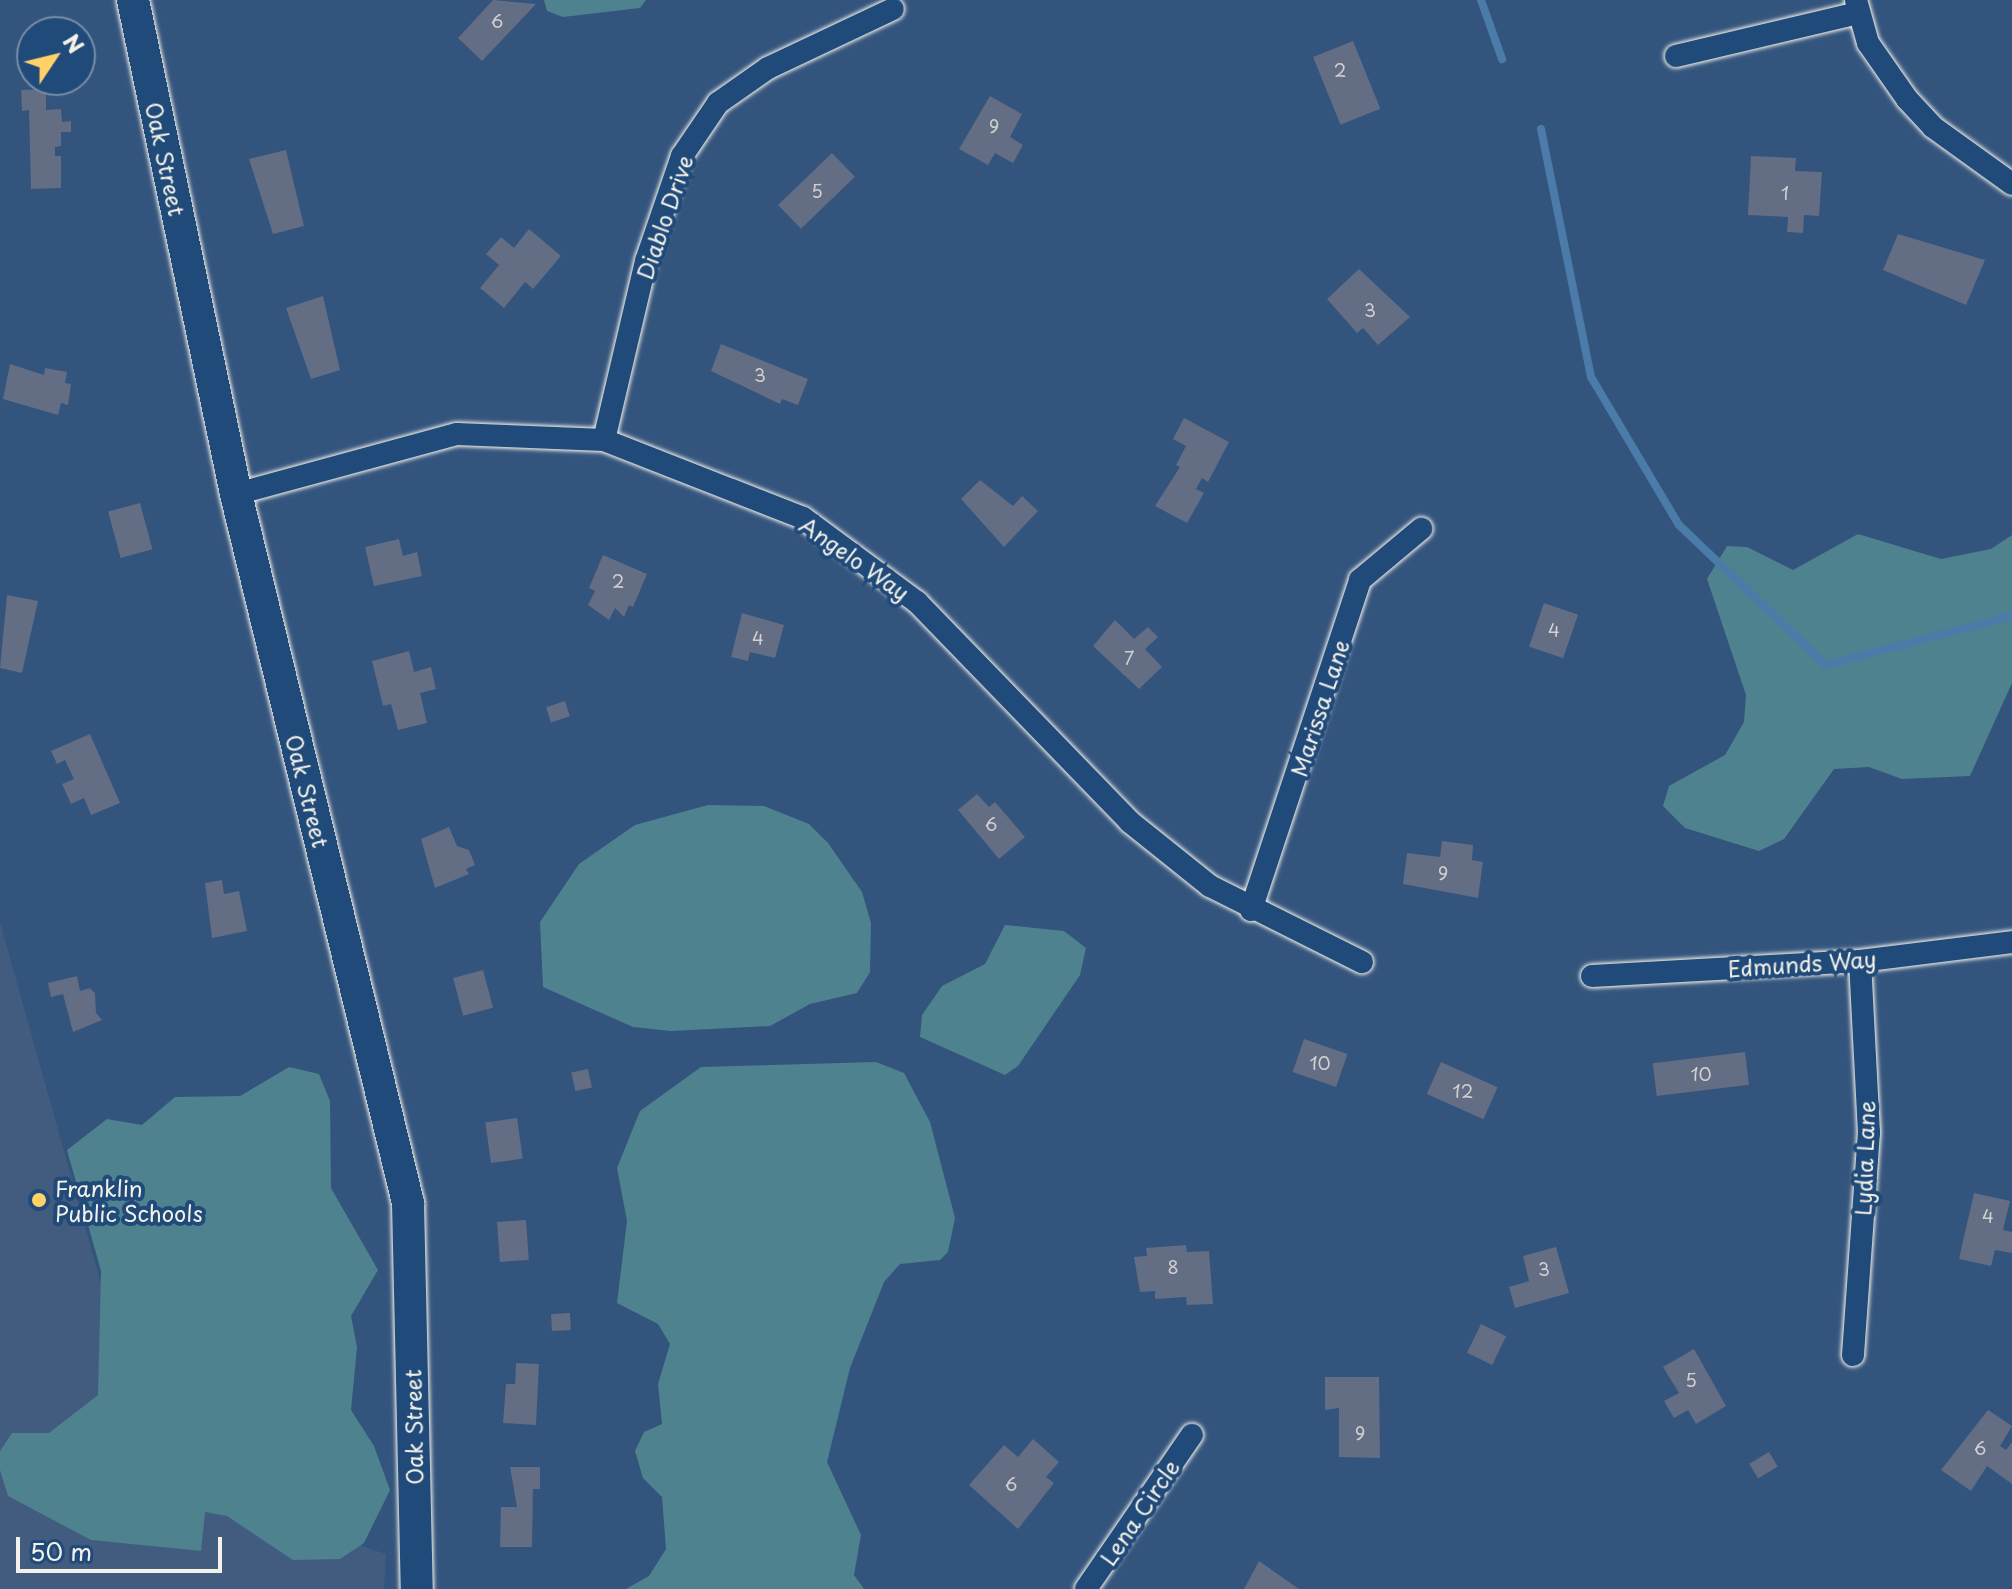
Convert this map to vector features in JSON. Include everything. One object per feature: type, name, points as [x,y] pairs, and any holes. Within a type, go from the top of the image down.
[{"type":"main road","name":"Oak Street","points":[[133,0],[236,494],[408,1203],[417,1589]]},
{"type":"street","points":[[1676,56],[1857,6],[1868,43],[1907,99],[1933,127],[2012,184]]},
{"type":"street","name":"Diablo Drive","points":[[604,440],[646,261],[682,156],[718,103],[768,68],[893,9]]},
{"type":"street","name":"Angelo Way","points":[[236,494],[457,434],[604,440],[803,518],[917,602],[1130,822],[1210,886],[1251,910],[1362,962]]},
{"type":"street","name":"Marissa Lane","points":[[1251,910],[1360,580],[1421,529]]},
{"type":"street","name":"Edmunds Way","points":[[1592,976],[1860,961],[2012,942]]},
{"type":"street","name":"Lydia Lane","points":[[1853,1355],[1869,1133],[1860,961]]},
{"type":"street","name":"Lena Circle","points":[[1086,1589],[1192,1435]]},
{"type":"shaded area","name":"Franklin Public Schools","points":[[0,922],[155,1477],[386,1554],[384,1589],[0,1589]]},
{"type":"green space","points":[[544,0],[646,0],[640,8],[563,17],[547,11]]},
{"type":"green space","points":[[1858,534],[1941,559],[1991,549],[2012,535],[2012,683],[1970,776],[1902,779],[1869,767],[1834,769],[1784,839],[1759,851],[1685,828],[1663,806],[1669,786],[1725,755],[1744,722],[1746,695],[1707,579],[1727,546],[1747,547],[1793,570]]},
{"type":"green space","points":[[708,805],[764,806],[809,824],[828,843],[862,892],[871,923],[870,972],[857,993],[810,1004],[770,1026],[671,1031],[633,1027],[543,987],[540,922],[579,864],[635,825]]},
{"type":"green space","points":[[1005,925],[1064,931],[1086,948],[1080,975],[1018,1066],[1005,1075],[920,1037],[922,1015],[942,986],[985,964]]},
{"type":"green space","points":[[876,1062],[904,1073],[930,1122],[955,1218],[948,1252],[940,1260],[900,1264],[884,1282],[850,1368],[827,1462],[861,1535],[854,1575],[864,1589],[626,1589],[649,1576],[666,1549],[662,1497],[643,1478],[635,1451],[644,1432],[662,1424],[658,1384],[670,1344],[658,1324],[617,1303],[627,1221],[617,1168],[640,1111],[701,1067]]},
{"type":"green space","points":[[289,1067],[319,1074],[330,1101],[331,1188],[378,1270],[351,1316],[357,1347],[351,1410],[374,1446],[390,1490],[364,1543],[340,1559],[293,1560],[227,1516],[205,1512],[201,1551],[91,1540],[8,1496],[0,1470],[0,1451],[12,1433],[49,1433],[98,1395],[101,1271],[67,1150],[107,1119],[142,1125],[175,1097],[240,1096]]},
{"type":"building","points":[[493,0],[536,4],[482,61],[458,38]]},
{"type":"building","points":[[1353,41],[1380,109],[1340,125],[1313,57]]},
{"type":"building","points":[[21,96],[46,96],[46,110],[61,109],[62,122],[71,121],[71,132],[61,132],[61,146],[55,147],[55,156],[61,156],[61,188],[31,189],[29,110],[22,111]]},
{"type":"building","points":[[990,96],[1022,114],[1010,137],[1023,145],[1013,163],[995,153],[988,165],[959,149]]},
{"type":"building","points":[[286,150],[304,226],[273,234],[249,159]]},
{"type":"building","points":[[832,153],[855,177],[801,229],[778,205]]},
{"type":"building","points":[[1751,156],[1796,158],[1795,171],[1822,172],[1819,216],[1804,215],[1803,233],[1787,232],[1788,217],[1748,215]]},
{"type":"building","points":[[529,229],[561,256],[533,289],[525,282],[504,308],[480,288],[499,265],[486,254],[501,237],[514,248]]},
{"type":"building","points":[[1898,234],[1985,260],[1966,305],[1883,270]]},
{"type":"building","points":[[1359,269],[1410,317],[1378,345],[1363,328],[1357,333],[1327,299]]},
{"type":"building","points":[[323,296],[340,370],[311,379],[286,308]]},
{"type":"building","points":[[721,344],[808,379],[798,405],[782,399],[780,404],[711,371]]},
{"type":"building","points":[[10,364],[44,375],[45,368],[67,372],[65,383],[71,384],[68,405],[61,403],[58,415],[3,399]]},
{"type":"building","points":[[1184,418],[1229,442],[1208,482],[1202,478],[1196,489],[1204,493],[1187,523],[1155,506],[1180,467],[1176,465],[1186,446],[1173,439]]},
{"type":"building","points":[[980,480],[1013,506],[1022,496],[1038,511],[1004,547],[961,499]]},
{"type":"building","points":[[140,503],[152,549],[121,558],[108,512]]},
{"type":"building","points":[[399,539],[403,556],[417,552],[422,576],[374,586],[365,547]]},
{"type":"building","points":[[603,555],[647,574],[633,607],[629,605],[624,617],[615,608],[609,620],[588,605],[595,591],[589,588]]},
{"type":"building","points":[[7,595],[38,601],[22,673],[0,668]]},
{"type":"building","points":[[1544,603],[1578,615],[1563,658],[1529,646]]},
{"type":"building","points":[[742,613],[784,625],[775,658],[750,652],[748,661],[731,657]]},
{"type":"building","points":[[1115,620],[1134,639],[1148,627],[1158,637],[1145,649],[1162,667],[1139,689],[1093,646]]},
{"type":"building","points":[[409,651],[414,672],[431,667],[436,689],[420,693],[427,723],[398,730],[391,704],[383,706],[372,661]]},
{"type":"building","points":[[565,701],[570,716],[551,722],[546,707]]},
{"type":"building","points":[[90,734],[120,803],[91,815],[84,798],[71,804],[62,784],[74,779],[65,760],[57,764],[51,751]]},
{"type":"building","points":[[977,794],[989,807],[995,802],[1025,837],[999,859],[958,810]]},
{"type":"building","points":[[449,827],[457,846],[469,850],[475,865],[466,869],[469,874],[435,888],[421,839]]},
{"type":"building","points":[[1442,841],[1473,845],[1472,860],[1483,862],[1478,898],[1403,884],[1407,853],[1440,857]]},
{"type":"building","points":[[222,880],[224,894],[239,891],[247,931],[212,938],[205,883]]},
{"type":"building","points":[[483,970],[493,1008],[463,1016],[453,978]]},
{"type":"building","points":[[77,976],[80,991],[90,988],[95,993],[96,1013],[102,1020],[73,1032],[63,994],[51,997],[48,983]]},
{"type":"building","points":[[1304,1039],[1347,1054],[1336,1087],[1293,1072]]},
{"type":"building","points":[[1745,1052],[1749,1085],[1657,1096],[1653,1063]]},
{"type":"building","points":[[1441,1062],[1498,1087],[1483,1119],[1427,1094]]},
{"type":"building","points":[[588,1069],[592,1088],[575,1091],[571,1073]]},
{"type":"building","points":[[517,1118],[523,1159],[491,1163],[485,1122]]},
{"type":"building","points":[[1974,1193],[2010,1201],[2003,1230],[2012,1232],[2012,1253],[1995,1250],[1991,1266],[1959,1259]]},
{"type":"building","points":[[526,1220],[529,1260],[500,1262],[497,1222]]},
{"type":"building","points":[[1186,1245],[1187,1252],[1209,1251],[1213,1304],[1187,1305],[1186,1297],[1155,1299],[1155,1291],[1140,1292],[1134,1257],[1147,1256],[1146,1248]]},
{"type":"building","points":[[1556,1247],[1569,1293],[1515,1308],[1509,1287],[1529,1281],[1523,1256]]},
{"type":"building","points":[[570,1313],[571,1330],[552,1331],[551,1314]]},
{"type":"building","points":[[1481,1324],[1506,1336],[1492,1365],[1467,1353]]},
{"type":"building","points":[[1694,1349],[1726,1406],[1696,1424],[1688,1410],[1674,1418],[1664,1401],[1679,1393],[1663,1367]]},
{"type":"building","points":[[516,1363],[539,1364],[536,1425],[503,1423],[506,1384],[515,1384]]},
{"type":"building","points":[[1325,1377],[1379,1377],[1380,1458],[1339,1457],[1339,1408],[1325,1410]]},
{"type":"building","points":[[1988,1410],[2012,1426],[2000,1446],[2006,1450],[2012,1442],[2012,1484],[1987,1466],[1971,1491],[1941,1470]]},
{"type":"building","points":[[1033,1439],[1059,1462],[1046,1477],[1054,1483],[1018,1529],[969,1485],[1004,1445],[1018,1457]]},
{"type":"building","points":[[1769,1452],[1778,1467],[1758,1478],[1749,1464]]},
{"type":"building","points":[[510,1467],[540,1467],[540,1489],[533,1489],[532,1547],[500,1547],[501,1507],[517,1507]]},
{"type":"building","points":[[1259,1561],[1299,1589],[1244,1589]]},
{"type":"waterway","points":[[1481,0],[1502,59]]},
{"type":"waterway","points":[[1541,129],[1591,377],[1679,525],[1826,665],[2012,616]]},
{"type":"place","name":"Franklin Public Schools","points":[[39,1200]]}]
